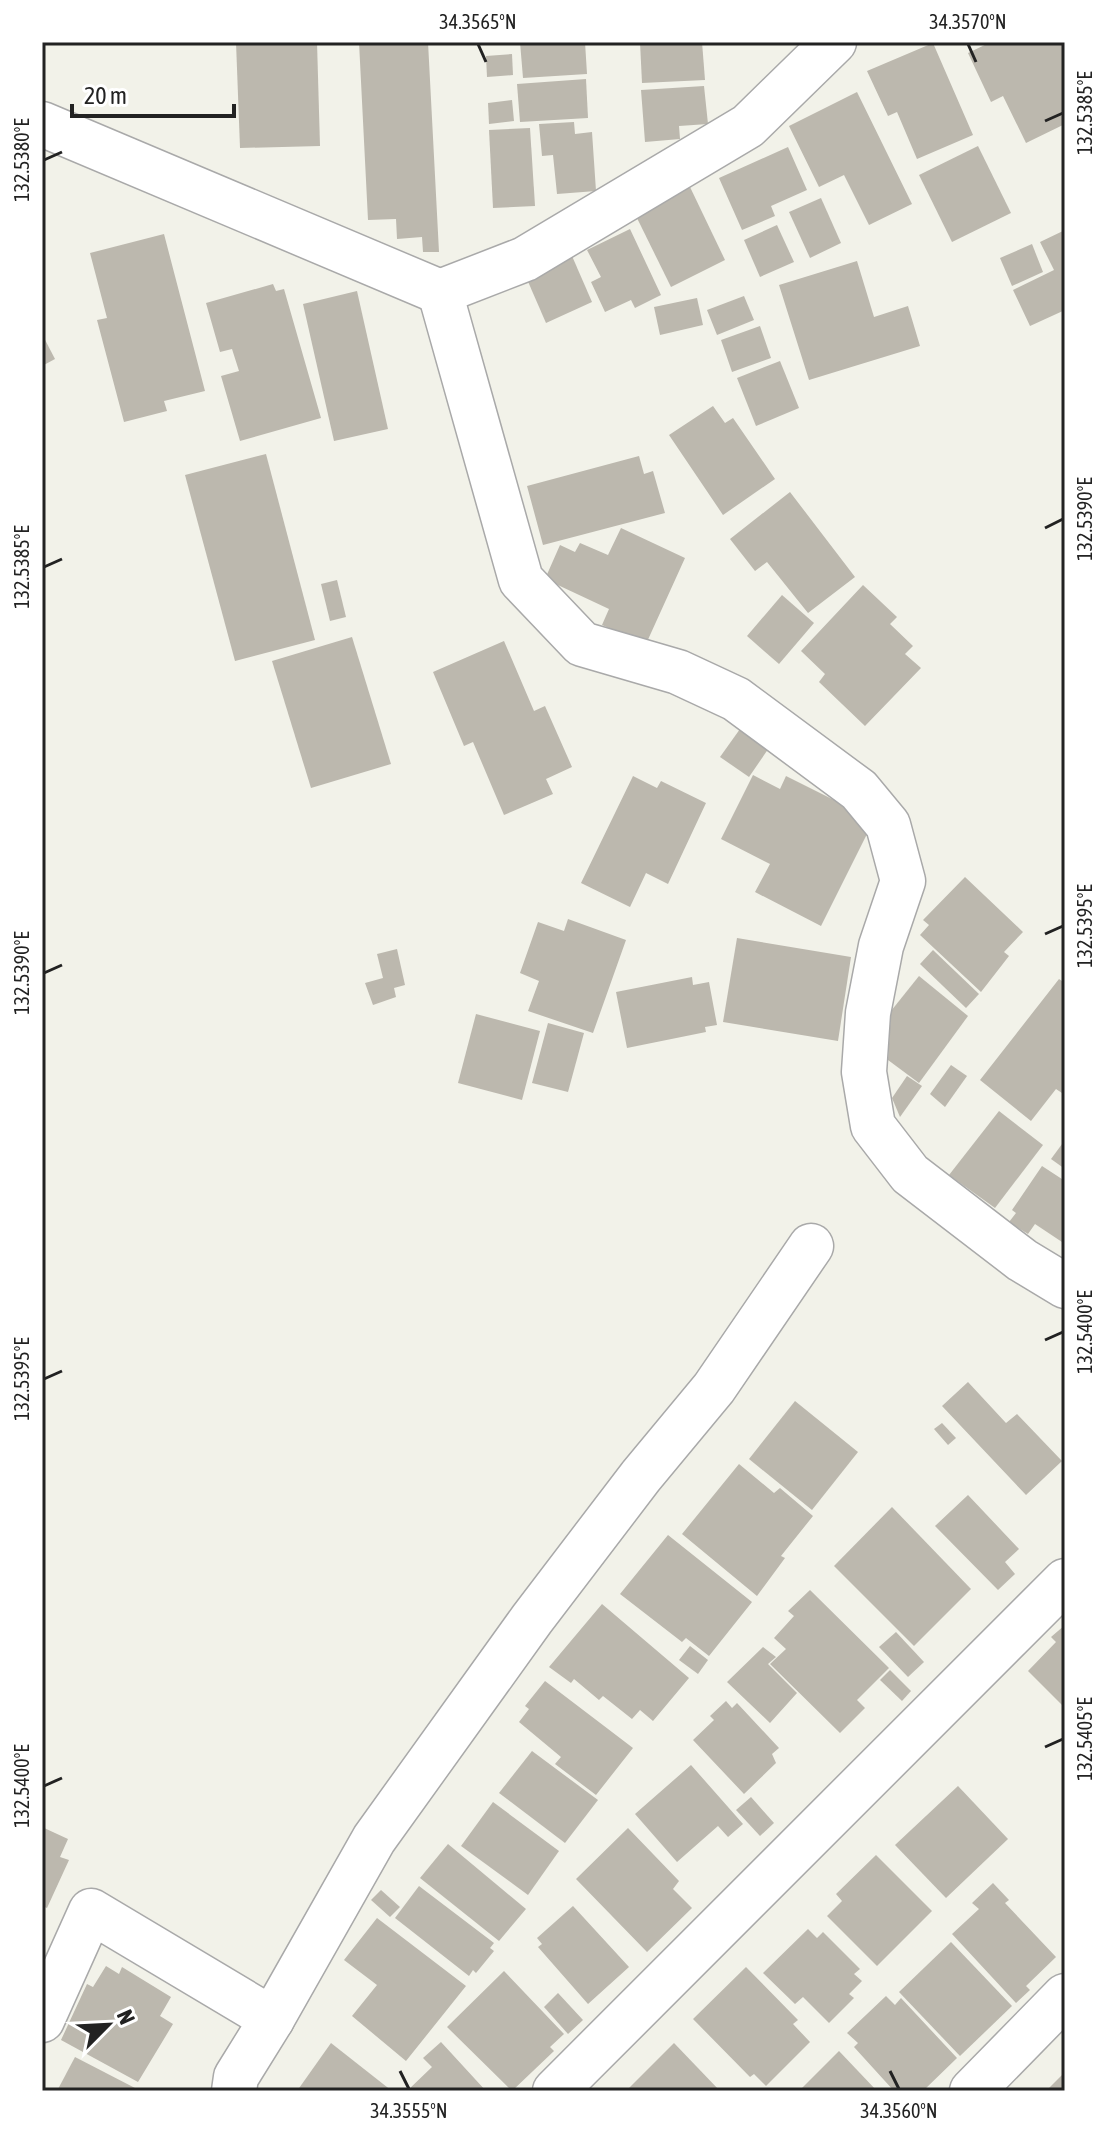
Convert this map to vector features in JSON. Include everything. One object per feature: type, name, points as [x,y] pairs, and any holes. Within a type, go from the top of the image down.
[{"type":"street","points":[[42,124],[440,292],[525,259],[748,126],[834,42]]},
{"type":"street","points":[[440,292],[521,580],[582,644],[678,672],[736,699],[859,790],[888,825],[903,881],[881,946],[868,1013],[864,1072],[873,1126],[910,1174],[1022,1260],[1065,1286]]},
{"type":"street","points":[[234,2091],[236,2077],[374,1839],[532,1619],[714,1388],[811,1246]]},
{"type":"street","points":[[555,2091],[1065,1581]]},
{"type":"street","points":[[42,2020],[91,1911],[272,2019]]},
{"type":"street","points":[[972,2091],[1065,1996]]},
{"type":"building","points":[[236,42],[317,42],[320,146],[240,148]]},
{"type":"building","points":[[359,42],[428,42],[439,252],[423,252],[422,237],[397,239],[396,219],[368,220]]},
{"type":"building","points":[[520,42],[585,42],[587,74],[523,78]]},
{"type":"building","points":[[640,42],[702,42],[705,80],[642,83]]},
{"type":"building","points":[[991,42],[1065,42],[1065,124],[1026,143],[1003,96],[991,102],[968,53]]},
{"type":"building","points":[[933,43],[973,135],[917,159],[897,112],[888,116],[867,71]]},
{"type":"building","points":[[512,54],[513,75],[487,77],[486,56]]},
{"type":"building","points":[[586,79],[588,118],[520,122],[517,84]]},
{"type":"building","points":[[704,86],[708,124],[679,126],[680,139],[645,142],[641,90]]},
{"type":"building","points":[[857,92],[912,204],[869,225],[844,175],[819,187],[789,126]]},
{"type":"building","points":[[512,100],[514,121],[489,124],[488,103]]},
{"type":"building","points":[[574,122],[575,134],[592,132],[596,191],[557,194],[553,155],[542,156],[539,124]]},
{"type":"building","points":[[530,128],[535,206],[493,208],[489,130]]},
{"type":"building","points":[[978,146],[1011,213],[952,242],[919,175]]},
{"type":"building","points":[[788,147],[807,190],[771,206],[775,216],[742,230],[719,178]]},
{"type":"building","points":[[690,187],[725,260],[671,287],[635,214]]},
{"type":"building","points":[[821,198],[841,243],[810,258],[789,212]]},
{"type":"building","points":[[777,225],[794,262],[760,277],[744,240]]},
{"type":"building","points":[[630,229],[661,295],[635,308],[631,300],[605,312],[591,282],[601,277],[587,250]]},
{"type":"building","points":[[1065,230],[1065,310],[1030,326],[1013,290],[1054,270],[1040,242]]},
{"type":"building","points":[[164,234],[205,391],[164,401],[167,411],[124,422],[97,320],[107,318],[90,253]]},
{"type":"building","points":[[1032,244],[1043,272],[1012,286],[1000,258]]},
{"type":"building","points":[[572,256],[592,302],[546,323],[526,277]]},
{"type":"building","points":[[857,261],[874,317],[908,306],[920,346],[809,380],[779,285]]},
{"type":"building","points":[[273,284],[276,291],[284,289],[321,418],[240,441],[221,376],[239,371],[232,349],[220,352],[206,303]]},
{"type":"building","points":[[357,291],[388,429],[334,441],[303,304]]},
{"type":"building","points":[[744,296],[754,320],[717,335],[707,310]]},
{"type":"building","points":[[697,298],[703,325],[660,335],[654,307]]},
{"type":"building","points":[[760,326],[771,358],[732,372],[721,340]]},
{"type":"building","points":[[42,334],[55,359],[42,366]]},
{"type":"building","points":[[780,361],[799,408],[756,426],[737,378]]},
{"type":"building","points":[[713,406],[725,423],[733,418],[775,479],[723,515],[669,435]]},
{"type":"building","points":[[266,454],[315,640],[235,661],[185,475]]},
{"type":"building","points":[[639,456],[644,474],[653,471],[665,513],[543,545],[527,486]]},
{"type":"building","points":[[790,492],[855,577],[808,613],[767,562],[755,571],[730,539]]},
{"type":"building","points":[[621,528],[685,558],[646,644],[602,625],[609,609],[545,579],[560,545],[575,552],[580,543],[608,555]]},
{"type":"building","points":[[337,580],[346,617],[330,621],[321,584]]},
{"type":"building","points":[[863,585],[897,617],[890,624],[913,646],[905,654],[921,668],[865,726],[819,682],[825,674],[801,651]]},
{"type":"building","points":[[782,595],[814,623],[779,664],[747,636]]},
{"type":"building","points":[[352,637],[391,764],[311,788],[272,661]]},
{"type":"building","points":[[504,641],[534,711],[545,706],[572,767],[546,779],[553,794],[504,815],[473,742],[464,746],[433,672]]},
{"type":"building","points":[[745,722],[773,742],[749,777],[720,757]]},
{"type":"building","points":[[753,775],[780,789],[786,776],[874,820],[821,926],[755,892],[770,864],[721,839]]},
{"type":"building","points":[[633,776],[657,788],[661,781],[706,803],[668,884],[646,873],[630,907],[581,883]]},
{"type":"building","points":[[965,877],[1023,932],[1004,952],[1009,956],[981,992],[920,935],[929,925],[923,920]]},
{"type":"building","points":[[568,919],[626,940],[593,1033],[528,1011],[539,981],[520,973],[538,922],[564,931]]},
{"type":"building","points":[[737,938],[851,957],[838,1041],[723,1022]]},
{"type":"building","points":[[397,949],[405,985],[394,988],[396,997],[373,1005],[365,983],[383,978],[377,954]]},
{"type":"building","points":[[933,950],[979,994],[966,1008],[920,964]]},
{"type":"building","points":[[919,976],[968,1016],[919,1083],[888,1060],[891,1011]]},
{"type":"building","points":[[692,977],[693,985],[709,982],[717,1025],[705,1027],[706,1032],[627,1048],[616,992]]},
{"type":"building","points":[[1059,979],[1065,983],[1065,1095],[1056,1089],[1031,1121],[980,1080]]},
{"type":"building","points":[[476,1014],[540,1031],[522,1100],[458,1083]]},
{"type":"building","points":[[548,1023],[584,1033],[568,1092],[532,1083]]},
{"type":"building","points":[[951,1065],[967,1076],[945,1107],[930,1094]]},
{"type":"building","points":[[907,1076],[922,1086],[900,1117],[892,1098]]},
{"type":"building","points":[[999,1111],[1043,1145],[995,1208],[949,1175]]},
{"type":"building","points":[[1065,1140],[1065,1169],[1051,1159]]},
{"type":"building","points":[[1042,1166],[1065,1181],[1065,1244],[1035,1224],[1028,1234],[1009,1222],[1016,1213],[1012,1210]]},
{"type":"building","points":[[968,1382],[1006,1423],[1017,1414],[1062,1461],[1026,1495],[942,1406]]},
{"type":"building","points":[[795,1401],[858,1452],[812,1510],[749,1459]]},
{"type":"building","points":[[942,1423],[956,1438],[948,1445],[934,1429]]},
{"type":"building","points":[[739,1464],[774,1493],[780,1488],[813,1516],[781,1556],[785,1558],[757,1596],[682,1534]]},
{"type":"building","points":[[968,1495],[1019,1549],[1005,1562],[1015,1574],[998,1590],[935,1526]]},
{"type":"building","points":[[892,1507],[971,1589],[914,1646],[834,1566]]},
{"type":"building","points":[[668,1535],[752,1602],[709,1656],[686,1638],[682,1642],[620,1594]]},
{"type":"building","points":[[810,1590],[889,1668],[857,1700],[865,1708],[840,1733],[770,1664],[786,1649],[774,1638],[794,1616],[788,1611]]},
{"type":"building","points":[[602,1604],[689,1678],[653,1721],[640,1710],[632,1719],[603,1696],[599,1700],[574,1679],[571,1683],[549,1667]]},
{"type":"building","points":[[1065,1625],[1065,1708],[1028,1671],[1056,1642],[1051,1637]]},
{"type":"building","points":[[896,1632],[924,1662],[908,1677],[879,1647]]},
{"type":"building","points":[[690,1646],[708,1660],[698,1674],[679,1660]]},
{"type":"building","points":[[763,1647],[776,1657],[768,1664],[797,1693],[770,1723],[727,1682]]},
{"type":"building","points":[[890,1670],[911,1691],[902,1701],[880,1680]]},
{"type":"building","points":[[545,1681],[633,1748],[596,1795],[555,1764],[561,1757],[519,1722],[529,1709],[525,1706]]},
{"type":"building","points":[[726,1701],[732,1708],[737,1703],[779,1748],[772,1754],[776,1763],[744,1794],[693,1740],[714,1720],[710,1716]]},
{"type":"building","points":[[532,1751],[598,1800],[565,1843],[499,1793]]},
{"type":"building","points":[[691,1765],[743,1824],[728,1837],[718,1826],[677,1862],[635,1814]]},
{"type":"building","points":[[958,1786],[1008,1839],[946,1898],[895,1845]]},
{"type":"building","points":[[751,1797],[774,1823],[760,1836],[736,1810]]},
{"type":"building","points":[[493,1802],[559,1851],[528,1895],[461,1846]]},
{"type":"building","points":[[42,1827],[68,1839],[60,1857],[69,1860],[47,1908],[42,1906]]},
{"type":"building","points":[[628,1828],[679,1881],[673,1889],[692,1908],[647,1952],[576,1879]]},
{"type":"building","points":[[448,1844],[526,1909],[499,1941],[420,1878]]},
{"type":"building","points":[[876,1855],[932,1911],[877,1966],[827,1916],[842,1901],[836,1894]]},
{"type":"building","points":[[993,1883],[1009,1900],[1005,1903],[1056,1957],[1026,1986],[1030,1990],[1016,2003],[952,1934],[979,1909],[972,1903]]},
{"type":"building","points":[[419,1886],[494,1943],[490,1948],[494,1951],[476,1973],[473,1970],[469,1976],[395,1918]]},
{"type":"building","points":[[381,1890],[400,1907],[390,1917],[371,1900]]},
{"type":"building","points":[[573,1906],[629,1967],[588,2004],[538,1947],[542,1944],[537,1938]]},
{"type":"building","points":[[377,1918],[466,1986],[406,2061],[352,2016],[377,1985],[344,1960]]},
{"type":"building","points":[[808,1929],[817,1938],[823,1932],[860,1969],[854,1974],[862,1981],[849,1994],[854,1998],[829,2023],[803,1997],[795,2004],[763,1973]]},
{"type":"building","points":[[951,1942],[1012,2006],[960,2056],[899,1992]]},
{"type":"building","points":[[106,1966],[119,1974],[122,1967],[171,1997],[160,2016],[173,2024],[138,2082],[61,2040],[87,1984],[93,1987]]},
{"type":"building","points":[[746,1967],[798,2020],[793,2024],[810,2042],[766,2086],[754,2074],[750,2077],[693,2019]]},
{"type":"building","points":[[504,1971],[564,2034],[550,2047],[554,2051],[512,2091],[447,2027]]},
{"type":"building","points":[[558,1993],[583,2020],[568,2034],[544,2007]]},
{"type":"building","points":[[886,1996],[895,2005],[901,1998],[957,2058],[923,2091],[894,2091],[854,2047],[858,2043],[847,2033]]},
{"type":"building","points":[[441,2042],[486,2091],[407,2091],[432,2067],[423,2058]]},
{"type":"building","points":[[331,2043],[392,2091],[297,2091]]},
{"type":"building","points":[[674,2043],[720,2091],[631,2091],[629,2088]]},
{"type":"building","points":[[839,2051],[877,2091],[799,2091]]},
{"type":"building","points":[[75,2057],[135,2088],[132,2091],[57,2091]]},
{"type":"building","points":[[1065,2072],[1065,2091],[1046,2091]]}]
